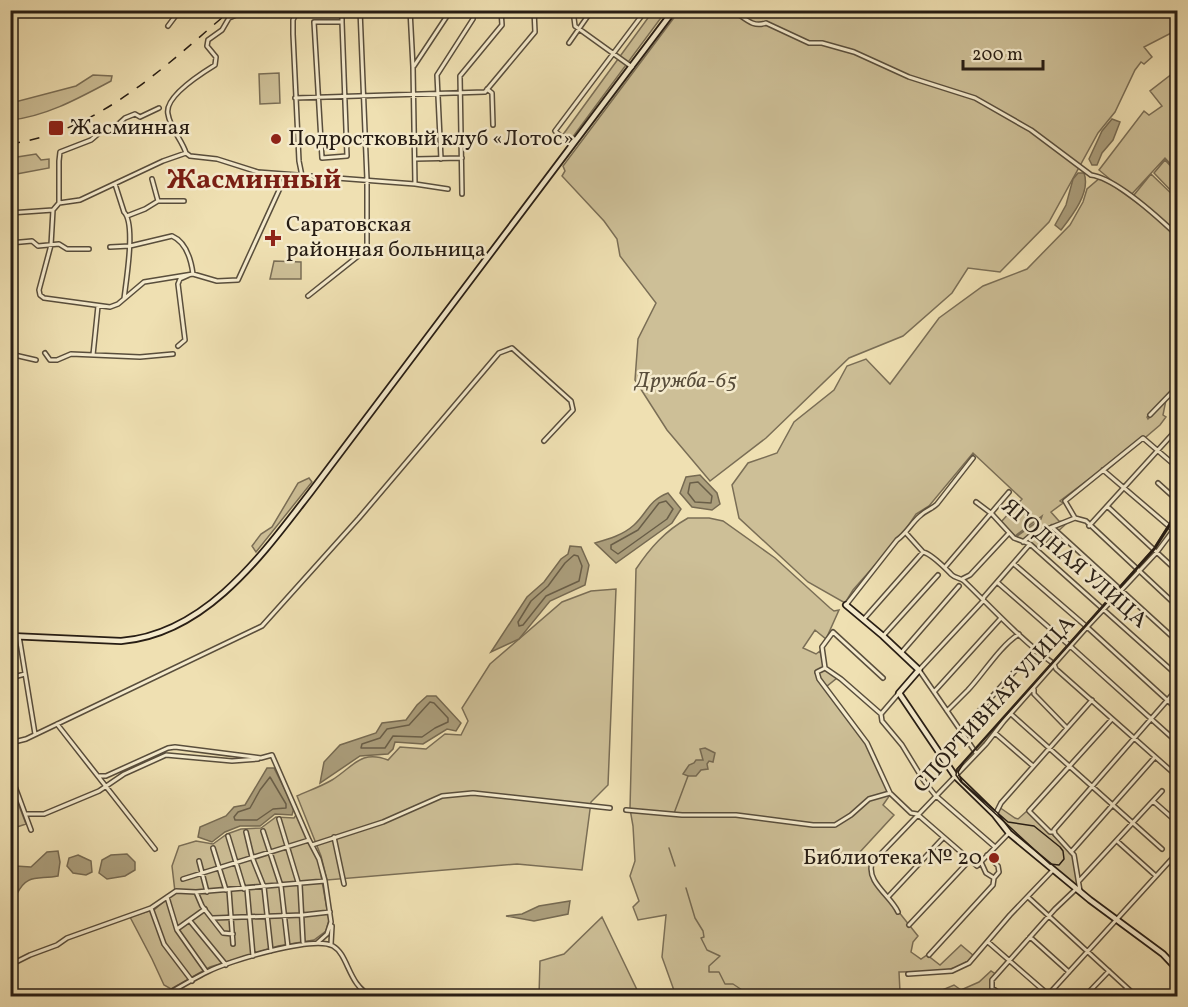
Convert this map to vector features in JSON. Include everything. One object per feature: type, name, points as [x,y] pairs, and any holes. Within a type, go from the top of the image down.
[{"type":"main road","points":[[10,636],[139,639],[172,628],[184,621],[234,583],[255,563],[368,417],[674,10]]},
{"type":"main road","points":[[846,605],[919,670],[899,693],[955,776],[995,815],[1009,833],[1053,870],[1163,954],[1178,970]]},
{"type":"street","points":[[168,26],[180,10]]},
{"type":"street","points":[[248,10],[229,18],[222,30],[208,40],[207,46],[216,57],[215,64],[170,100],[168,116],[186,153],[190,156],[218,159],[258,172],[415,184],[448,189]]},
{"type":"street","points":[[298,10],[293,20],[295,98],[302,176]]},
{"type":"street","points":[[342,10],[347,156],[322,158],[314,22],[342,22]]},
{"type":"street","points":[[308,296],[367,249],[367,180],[360,10]]},
{"type":"street","points":[[410,10],[415,184]]},
{"type":"street","points":[[413,67],[451,10]]},
{"type":"street","points":[[441,159],[437,75],[473,19],[474,10]]},
{"type":"street","points":[[462,194],[460,76],[502,25],[501,10]]},
{"type":"street","points":[[486,90],[536,32],[534,10]]},
{"type":"street","points":[[573,10],[575,26],[632,67]]},
{"type":"street","points":[[569,43],[592,10]]},
{"type":"street","points":[[572,146],[555,131],[646,10]]},
{"type":"street","points":[[739,10],[738,14],[752,24],[766,24],[809,43],[822,43],[854,52],[909,77],[975,98],[1031,130],[1091,175],[1101,176],[1162,220],[1178,236]]},
{"type":"street","points":[[295,98],[459,93],[486,90],[492,93],[493,125]]},
{"type":"street","points":[[59,203],[58,161],[60,152],[91,140],[104,129],[115,127],[125,118],[135,114],[140,117],[159,108]]},
{"type":"street","points":[[186,153],[163,161],[80,200],[59,203],[53,210],[51,245],[39,290],[40,295],[44,298],[110,307],[118,304],[140,284],[193,274],[217,281],[238,280],[286,175]]},
{"type":"street","points":[[416,159],[462,158]]},
{"type":"street","points":[[152,179],[158,201]]},
{"type":"street","points":[[115,184],[127,216],[130,246],[124,299]]},
{"type":"street","points":[[127,216],[158,201],[184,201]]},
{"type":"street","points":[[10,213],[53,210]]},
{"type":"street","points":[[110,247],[130,246],[172,236],[178,239],[191,261],[193,274]]},
{"type":"street","points":[[10,243],[32,241],[38,246],[59,244],[67,249],[89,249]]},
{"type":"street","points":[[178,346],[185,340],[177,284],[180,279],[193,274]]},
{"type":"street","points":[[93,355],[98,305]]},
{"type":"street","points":[[10,743],[57,724],[262,626],[359,518],[499,352],[512,348],[571,401],[573,410],[544,441]]},
{"type":"street","points":[[45,352],[50,360],[57,360],[71,354],[140,357],[173,354]]},
{"type":"street","points":[[10,354],[36,360]]},
{"type":"street","points":[[1150,415],[1178,386]]},
{"type":"street","points":[[1173,391],[1178,396]]},
{"type":"street","points":[[1089,526],[1157,450],[1176,433],[1178,428]]},
{"type":"street","points":[[1075,518],[1065,501],[1143,438],[1178,468]]},
{"type":"street","points":[[846,605],[897,540],[906,533],[921,514],[937,504],[973,458]]},
{"type":"street","points":[[1103,470],[1178,534]]},
{"type":"street","points":[[1158,483],[1178,501]]},
{"type":"street","points":[[945,566],[1009,492]]},
{"type":"street","name":"ЯГОДНАЯ УЛИЦА","points":[[976,502],[992,514],[1009,533],[1030,544],[1178,676]]},
{"type":"street","points":[[1107,506],[1178,572]]},
{"type":"street","points":[[1023,542],[1052,527],[1081,518],[1178,607]]},
{"type":"street","name":"СПОРТИВНАЯ УЛИЦА","points":[[898,912],[875,882],[871,865],[995,734],[1054,664],[1140,572],[1178,524]]},
{"type":"street","points":[[1052,527],[1178,642]]},
{"type":"street","points":[[906,533],[923,552],[927,552],[936,562],[945,566],[952,575],[962,579],[1000,618],[1178,777]]},
{"type":"street","points":[[962,579],[970,575],[1009,533]]},
{"type":"street","points":[[976,753],[919,670],[983,601],[1030,544]]},
{"type":"street","points":[[863,620],[923,552]]},
{"type":"street","points":[[1014,564],[1088,627],[1178,710]]},
{"type":"street","points":[[883,636],[938,575]]},
{"type":"street","points":[[997,582],[1178,743]]},
{"type":"street","points":[[901,654],[959,586]]},
{"type":"street","points":[[934,692],[1000,618]]},
{"type":"street","points":[[883,678],[834,632],[822,647],[825,668],[881,714],[882,721],[935,795],[995,847]]},
{"type":"street","points":[[947,711],[1012,638],[1019,634]]},
{"type":"street","points":[[19,636],[35,734]]},
{"type":"street","points":[[960,732],[1032,652],[1038,651]]},
{"type":"street","points":[[825,668],[817,672],[819,679],[867,742],[891,793],[911,813],[917,814],[977,866],[1009,833]]},
{"type":"street","points":[[10,678],[25,674]]},
{"type":"street","points":[[1034,687],[1034,694],[1066,727]]},
{"type":"street","points":[[1054,833],[1057,825],[1178,688]]},
{"type":"street","points":[[881,714],[899,693]]},
{"type":"street","points":[[995,815],[1000,803],[1092,700]]},
{"type":"street","points":[[1011,714],[1162,849]]},
{"type":"street","points":[[1003,996],[992,988],[992,980],[1049,916],[1079,889],[1075,859],[1071,852],[1029,811],[1112,719]]},
{"type":"street","points":[[57,724],[154,849]]},
{"type":"street","points":[[995,734],[1033,766]]},
{"type":"street","points":[[106,776],[175,747],[261,758]]},
{"type":"street","points":[[26,814],[44,814],[106,787],[119,776],[170,754],[232,761],[272,755],[319,859],[332,922],[331,944]]},
{"type":"street","points":[[1071,852],[1155,757]]},
{"type":"street","points":[[10,773],[31,830]]},
{"type":"street","points":[[98,776],[119,776]]},
{"type":"street","points":[[1079,881],[1162,791]]},
{"type":"street","points":[[312,845],[383,822],[442,796],[472,793],[610,808]]},
{"type":"street","points":[[626,810],[682,815],[736,815],[813,825],[835,825],[869,799],[891,793]]},
{"type":"street","points":[[1153,801],[1178,823]]},
{"type":"street","points":[[279,819],[300,885],[303,942]]},
{"type":"street","points":[[263,831],[281,886],[288,947]]},
{"type":"street","points":[[246,832],[252,857],[264,887],[271,951]]},
{"type":"street","points":[[228,836],[245,889],[253,956]]},
{"type":"street","points":[[334,837],[344,884]]},
{"type":"street","points":[[888,897],[943,838]]},
{"type":"street","points":[[183,879],[309,840]]},
{"type":"street","points":[[1118,841],[1156,876]]},
{"type":"street","points":[[213,848],[227,890],[233,944]]},
{"type":"street","points":[[988,942],[1048,996],[1178,852]]},
{"type":"street","points":[[929,955],[993,885],[994,878],[999,872],[998,866],[987,855]]},
{"type":"street","points":[[1172,859],[1178,863]]},
{"type":"street","points":[[199,861],[207,891]]},
{"type":"street","points":[[909,926],[969,861]]},
{"type":"street","points":[[981,862],[986,873],[994,878]]},
{"type":"street","points":[[908,974],[952,971],[962,968],[1053,870]]},
{"type":"street","points":[[10,965],[57,945],[67,938],[151,909],[176,891],[245,889],[325,881]]},
{"type":"street","points":[[196,892],[205,909],[223,933],[233,934]]},
{"type":"street","points":[[166,897],[177,930],[206,972]]},
{"type":"street","points":[[1028,897],[1136,996]]},
{"type":"street","points":[[151,909],[164,944],[192,981]]},
{"type":"street","points":[[177,930],[205,909]]},
{"type":"street","points":[[213,918],[249,918],[330,912]]},
{"type":"street","points":[[190,921],[226,965]]},
{"type":"street","points":[[317,943],[327,934],[332,922]]},
{"type":"street","points":[[1030,937],[1069,973]]},
{"type":"street","points":[[165,992],[171,992],[206,972],[253,956],[288,947],[317,943],[331,944],[337,949],[351,976],[366,994],[372,996]]},
{"type":"street","points":[[1085,996],[1108,971]]},
{"type":"street","points":[[1167,996],[1178,985]]},
{"type":"street","points":[[1120,996],[1127,988]]},
{"type":"street","points":[[169,996],[171,992]]},
{"type":"street","points":[[267,996],[281,995]]},
{"type":"green space","points":[[653,11],[666,11],[569,142],[562,136]]},
{"type":"green space","name":"Дружба-65","points":[[679,11],[1177,11],[1177,30],[1144,47],[1152,57],[1144,64],[1141,62],[1135,70],[1115,112],[1098,133],[1049,222],[1000,272],[968,268],[952,293],[903,336],[849,358],[766,438],[710,481],[667,430],[635,380],[638,339],[656,303],[620,256],[617,239],[604,221],[562,176],[565,171],[563,166]]},
{"type":"green space","points":[[1177,70],[1177,152],[1174,148],[1171,151],[1177,154],[1177,171],[1165,158],[1130,196],[1099,170],[1144,111],[1149,115],[1162,106],[1150,91]]},
{"type":"green space","points":[[279,73],[280,103],[260,104],[259,74]]},
{"type":"green space","points":[[93,75],[112,76],[111,81],[62,105],[37,115],[11,120],[11,103],[76,86]]},
{"type":"green space","points":[[36,154],[41,160],[49,159],[49,168],[11,175],[11,158]]},
{"type":"green space","points":[[1165,160],[1177,173],[1177,197],[1154,173]]},
{"type":"green space","points":[[1151,174],[1177,199],[1177,235],[1135,198],[1134,195]]},
{"type":"green space","points":[[1101,177],[1162,221],[1177,237],[1177,384],[1147,417],[1148,419],[1166,400],[1163,415],[1166,417],[1160,425],[1107,470],[1101,470],[1060,501],[1063,503],[1051,512],[1059,521],[1067,523],[1039,549],[1016,537],[1042,516],[1015,536],[1001,522],[1022,499],[973,453],[929,506],[916,514],[904,532],[853,590],[845,603],[808,582],[739,518],[732,485],[748,463],[777,453],[794,422],[834,390],[847,366],[866,359],[890,384],[939,318],[983,286],[1027,269],[1070,225],[1083,202],[1087,189]]},
{"type":"green space","points":[[274,261],[301,262],[301,279],[270,279]]},
{"type":"green space","points":[[309,478],[312,482],[256,552],[252,546],[261,534],[272,527],[298,483]]},
{"type":"green space","points":[[1177,505],[1177,522],[1157,551],[955,773],[1154,548],[1168,526]]},
{"type":"green space","points":[[688,518],[723,521],[775,558],[830,608],[834,611],[839,610],[826,639],[815,630],[803,648],[816,654],[820,651],[824,667],[815,673],[820,680],[819,672],[826,669],[837,678],[826,687],[868,745],[890,795],[883,805],[894,815],[860,852],[871,862],[870,875],[874,881],[918,936],[913,942],[911,952],[921,959],[927,955],[940,965],[961,945],[974,956],[958,967],[948,970],[899,972],[900,992],[940,991],[954,985],[961,990],[979,982],[991,971],[997,975],[991,980],[991,987],[985,996],[676,996],[662,957],[666,915],[638,920],[633,907],[639,901],[630,876],[635,861],[630,809],[636,569],[659,540]]},
{"type":"green space","points":[[616,589],[608,785],[591,802],[582,870],[517,864],[327,880],[321,856],[297,796],[332,780],[364,758],[379,757],[388,760],[400,747],[426,749],[445,734],[461,735],[468,721],[462,708],[490,664],[562,602],[591,591]]},
{"type":"green space","points":[[10,782],[26,824],[11,829],[10,829]]},
{"type":"green space","points":[[999,807],[1018,819],[1027,811],[1070,851],[1074,860],[1078,885],[1075,886],[1014,835],[998,816]]},
{"type":"green space","points":[[298,812],[303,830],[318,859],[329,920],[326,931],[314,940],[278,946],[210,967],[171,989],[164,985],[130,917],[155,909],[175,892],[172,866],[179,846],[196,841],[213,844],[227,834],[241,829],[261,828],[276,817],[294,818]]},
{"type":"green space","points":[[602,917],[640,996],[539,996],[540,961],[564,954]]},
{"type":"water","points":[[1112,119],[1120,122],[1113,140],[1102,153],[1097,165],[1092,165],[1089,159],[1102,131]]},
{"type":"water","points":[[1078,173],[1084,173],[1083,196],[1061,230],[1055,225],[1066,205],[1073,179]]},
{"type":"water","points":[[700,475],[717,493],[720,504],[712,510],[692,507],[680,493],[686,477]]},
{"type":"water","points":[[668,493],[681,509],[672,523],[616,563],[595,543],[616,536],[630,528],[652,503]]},
{"type":"water","points":[[570,546],[581,547],[589,565],[585,585],[550,601],[519,639],[491,652],[527,597],[544,582],[561,559],[568,554]]},
{"type":"water","points":[[427,696],[436,696],[461,723],[456,731],[447,729],[423,744],[395,742],[388,754],[360,756],[320,783],[324,762],[340,745],[376,733],[382,723],[406,720]]},
{"type":"water","points":[[705,748],[715,753],[713,762],[709,761],[707,764],[708,769],[701,770],[696,776],[683,774],[696,760],[703,760],[700,749]]},
{"type":"water","points":[[267,768],[274,768],[294,808],[292,815],[275,814],[260,826],[240,826],[225,832],[212,842],[198,837],[200,827],[226,816],[234,807],[245,805]]},
{"type":"water","points":[[58,851],[60,862],[58,876],[29,880],[17,894],[11,896],[11,879],[16,866],[31,867],[47,852]]},
{"type":"water","points":[[127,854],[135,862],[135,870],[125,876],[107,879],[99,873],[102,860],[111,855]]},
{"type":"water","points":[[78,855],[91,861],[92,872],[86,875],[73,873],[67,866],[69,858]]},
{"type":"water","points":[[570,901],[568,914],[534,921],[506,916],[522,914],[539,906]]},
{"type":"waterway","points":[[673,816],[688,776]]},
{"type":"waterway","points":[[669,848],[675,866]]},
{"type":"waterway","points":[[686,888],[695,918],[703,931],[704,937],[701,938],[707,950],[720,956],[709,966],[709,972],[719,972],[725,984],[733,984],[748,996]]},
{"type":"tram line","points":[[1178,510],[1154,548],[957,769],[956,775],[961,782],[1050,864],[1059,865],[1064,859],[1060,847],[1034,826],[1008,822],[962,782],[958,772],[964,762],[1155,549],[1178,513]]},
{"type":"railway","points":[[10,144],[43,137],[102,111],[156,74],[231,10]]},
{"type":"place","name":"Жасминная","points":[[56,128]]},
{"type":"place","name":"Подростковый клуб «Лотос»","points":[[276,139]]},
{"type":"place","name":"Саратовская районная больница","points":[[273,238]]},
{"type":"place","name":"Библиотека № 20","points":[[994,858]]},
{"type":"district","name":"Жасминный","points":[[254,180]]}]
